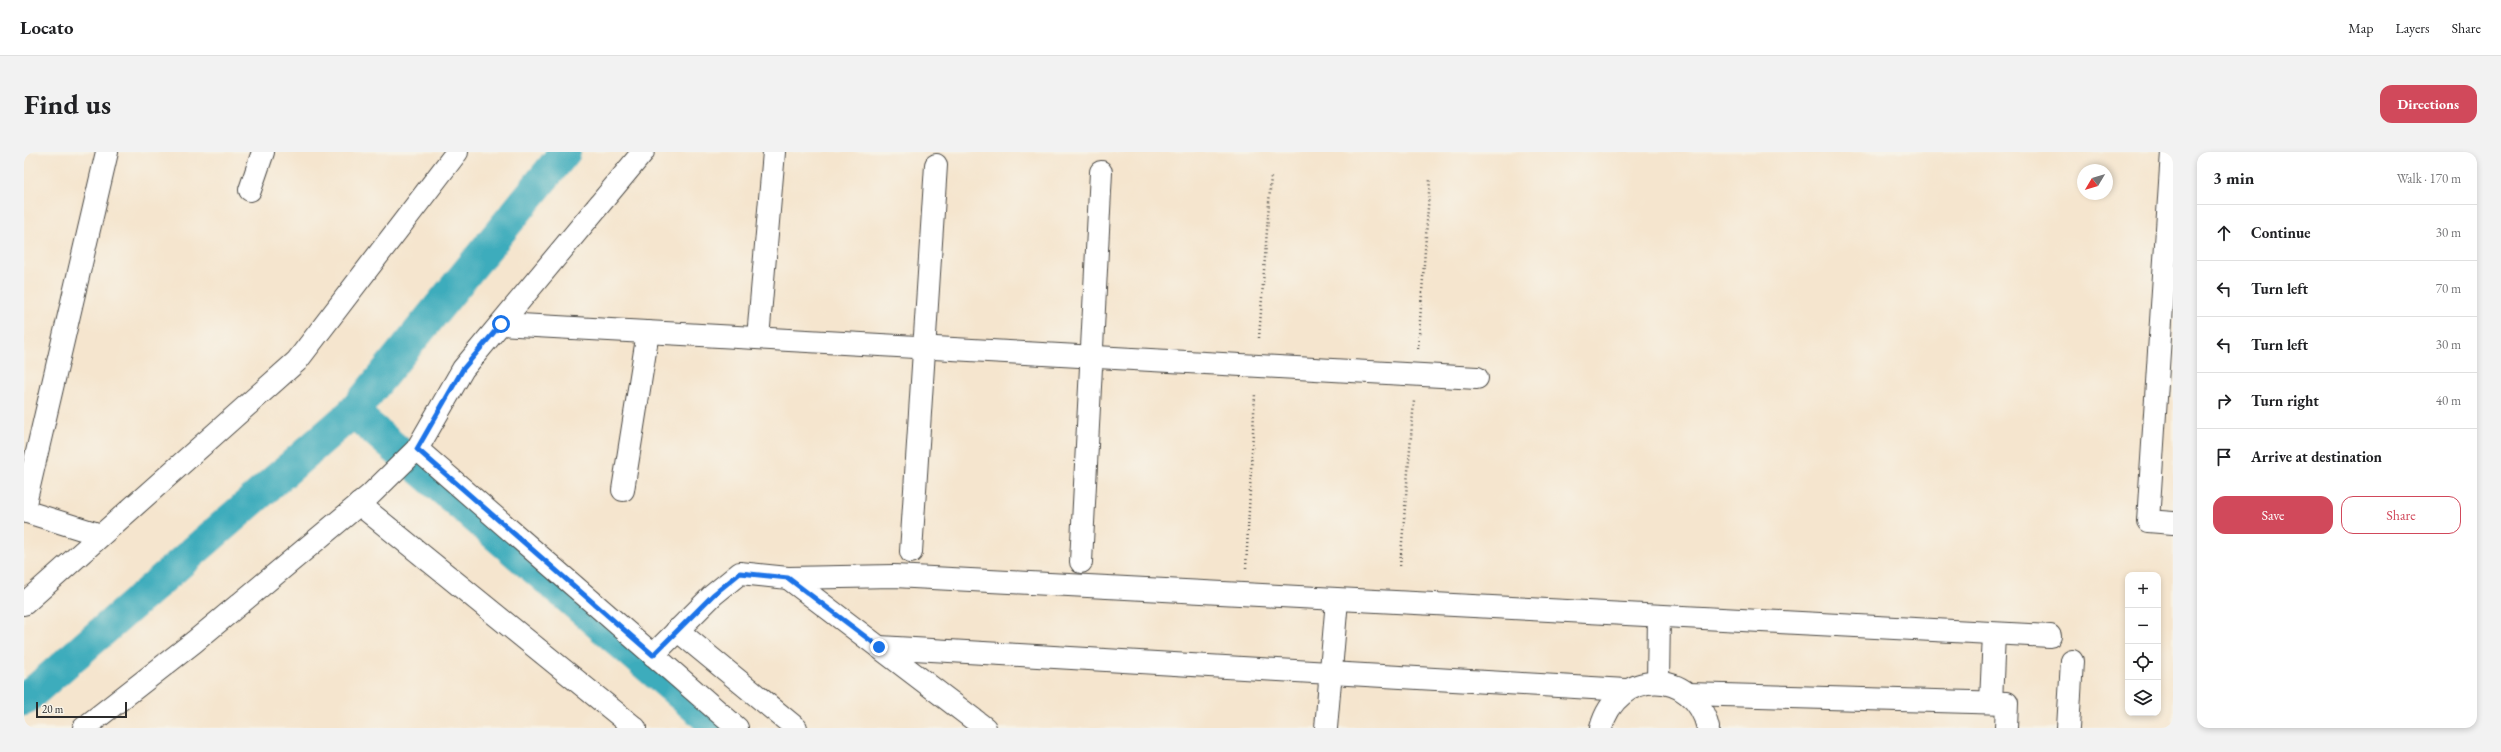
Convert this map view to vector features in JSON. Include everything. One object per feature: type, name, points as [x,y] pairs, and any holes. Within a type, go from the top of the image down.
[{"type":"street","points":[[101,535],[24,510],[107,152]]},
{"type":"street","points":[[250,190],[263,152]]},
{"type":"street","points":[[24,604],[297,361],[457,152]]},
{"type":"street","points":[[84,728],[194,642],[364,500],[417,449],[463,369],[643,152]]},
{"type":"street","points":[[758,338],[774,152]]},
{"type":"street","points":[[2172,152],[2148,521],[2173,523]]},
{"type":"street","points":[[911,552],[936,165]]},
{"type":"street","points":[[1081,562],[1101,172]]},
{"type":"street","points":[[501,324],[1477,378]]},
{"type":"street","points":[[623,490],[648,332]]},
{"type":"street","points":[[417,449],[737,728]]},
{"type":"street","points":[[364,500],[635,728]]},
{"type":"street","points":[[653,655],[713,595],[740,573],[788,578],[894,576],[2050,636]]},
{"type":"street","points":[[788,578],[985,728]]},
{"type":"street","points":[[1326,728],[1337,600]]},
{"type":"street","points":[[1658,682],[1659,616]]},
{"type":"street","points":[[677,630],[796,728]]},
{"type":"street","points":[[1991,702],[1994,634]]},
{"type":"street","points":[[879,647],[1626,690]]},
{"type":"street","points":[[2068,728],[2072,661]]},
{"type":"street","points":[[1601,728],[1604,715],[1613,701],[1626,690],[1642,684],[1658,682],[1674,686],[1688,694],[1699,705],[1708,728]]},
{"type":"street","points":[[1688,694],[2007,703],[2006,728]]},
{"type":"waterway","points":[[24,700],[353,412],[565,152]]},
{"type":"waterway","points":[[353,412],[719,728]]},
{"type":"route","points":[[501,324],[463,369],[417,449],[653,655],[713,595],[740,573],[788,578],[879,647]]}]
